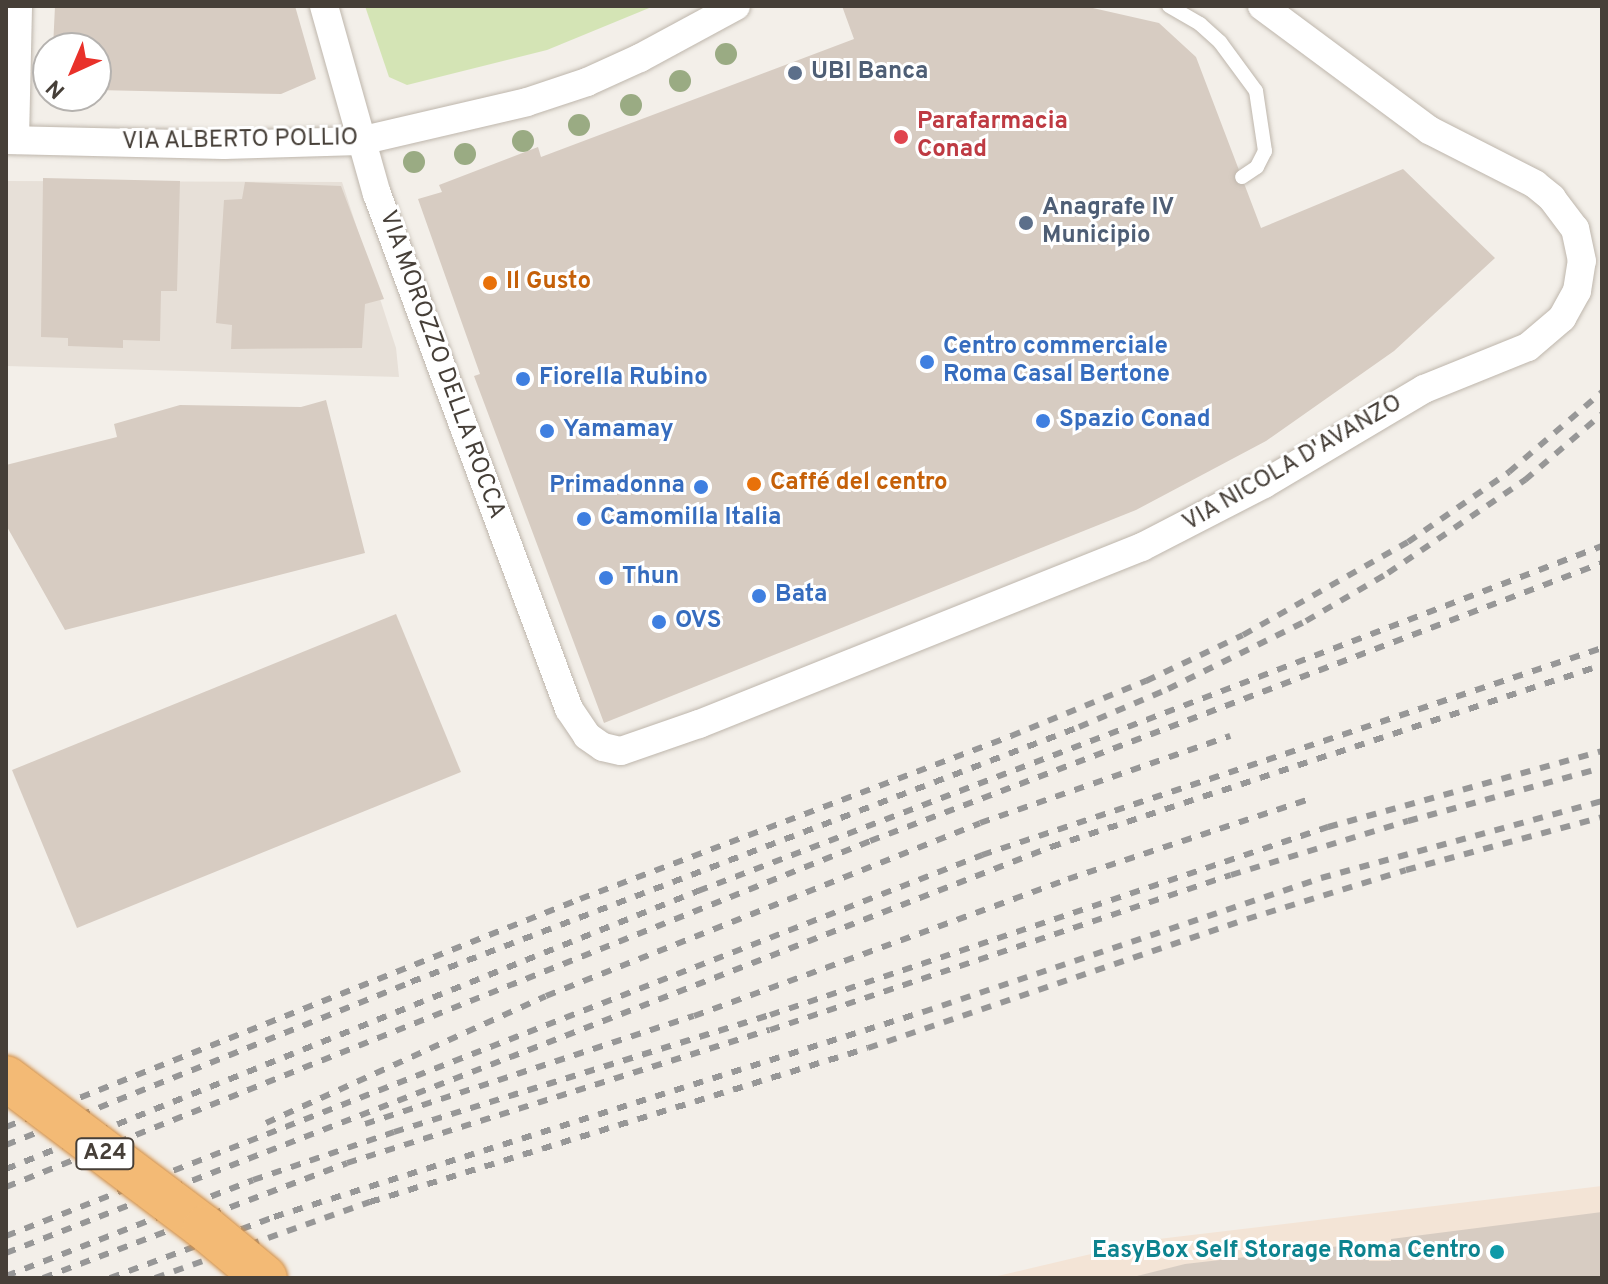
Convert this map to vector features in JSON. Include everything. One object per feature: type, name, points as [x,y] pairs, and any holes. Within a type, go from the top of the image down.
[{"type":"highway","name":"A24","points":[[6,1078],[205,1228]]},
{"type":"highway","points":[[205,1228],[265,1278]]},
{"type":"highway","points":[[205,1228],[296,1278]]},
{"type":"street","points":[[10,140],[18,6]]},
{"type":"street","name":"VIA MOROZZO DELLA ROCCA","points":[[324,6],[360,141],[574,720]]},
{"type":"street","name":"VIA ALBERTO POLLIO","points":[[10,140],[224,145],[360,141],[527,102],[587,82],[654,51],[736,6]]},
{"type":"street","name":"VIA NICOLA D'AVANZO","points":[[574,720],[587,736],[603,747],[630,749],[1086,572],[1197,520],[1424,389],[1518,352],[1552,328],[1577,291],[1582,261],[1575,229],[1552,198],[1535,184],[1429,130],[1262,6]]},
{"type":"lane","points":[[1169,6],[1200,24],[1220,42],[1256,91],[1265,151],[1257,167],[1242,177]]},
{"type":"shaded area","points":[[6,181],[342,182],[396,348],[399,377],[6,366]]},
{"type":"shaded area","points":[[1602,1186],[1602,1278],[989,1278],[1150,1240]]},
{"type":"green space","points":[[365,6],[654,6],[547,50],[407,85],[389,77]]},
{"type":"building","points":[[55,6],[295,6],[316,79],[281,94],[112,90],[112,32],[54,32]]},
{"type":"building","name":"Centro commerciale Roma Casal Bertone","points":[[842,6],[1084,6],[1159,23],[1196,57],[1261,228],[1403,169],[1495,258],[1394,351],[1266,441],[1136,510],[604,723],[474,376],[480,374],[418,199],[442,192],[439,185],[538,147],[541,157],[854,39]]},
{"type":"building","points":[[43,178],[180,181],[177,291],[161,291],[160,341],[123,340],[123,348],[68,346],[68,338],[41,337]]},
{"type":"building","points":[[245,182],[341,186],[384,299],[365,304],[362,348],[231,349],[232,325],[216,323],[224,200],[242,199]]},
{"type":"building","points":[[326,400],[365,553],[65,630],[6,525],[6,465],[117,437],[114,424],[180,405],[301,407]]},
{"type":"building","points":[[396,614],[461,772],[77,928],[12,770]]},
{"type":"building","name":"EasyBox Self Storage Roma Centro","points":[[1602,1212],[1602,1278],[1129,1278],[1185,1264],[1366,1243],[1369,1261],[1391,1261],[1391,1239]]},
{"type":"railway","points":[[6,1127],[580,899],[1011,736],[1146,681],[1243,635],[1408,542],[1509,472],[1602,392]]},
{"type":"railway","points":[[6,1145],[411,982],[1079,727],[1168,689],[1306,621],[1388,573],[1525,480],[1602,414]]},
{"type":"railway","points":[[6,1169],[698,891],[1602,546]]},
{"type":"railway","points":[[6,1187],[870,841],[1602,563]]},
{"type":"railway","points":[[6,1236],[982,855],[1602,648]]},
{"type":"railway","points":[[6,1253],[1051,847],[1602,665]]},
{"type":"railway","points":[[266,1123],[546,996],[980,823],[1230,736]]},
{"type":"railway","points":[[6,1276],[253,1180],[394,1132],[770,1015],[1328,827],[1602,751]]},
{"type":"railway","points":[[43,1278],[347,1163],[770,1030],[1231,875],[1408,821],[1602,768]]},
{"type":"railway","points":[[365,1124],[694,1016],[1068,879],[1310,799]]},
{"type":"railway","points":[[110,1278],[274,1217],[923,1012],[1321,878],[1602,801]]},
{"type":"railway","points":[[155,1278],[370,1202],[868,1048],[1247,919],[1406,870],[1602,817]]},
{"type":"place","name":"UBI Banca","points":[[795,73]]},
{"type":"place","name":"Parafarmacia Conad","points":[[901,137]]},
{"type":"place","name":"Anagrafe IV Municipio","points":[[1026,223]]},
{"type":"place","name":"Il Gusto","points":[[490,283]]},
{"type":"place","name":"Centro commerciale Roma Casal Bertone","points":[[927,362]]},
{"type":"place","name":"Fiorella Rubino","points":[[523,379]]},
{"type":"place","name":"Spazio Conad","points":[[1043,421]]},
{"type":"place","name":"Yamamay","points":[[547,431]]},
{"type":"place","name":"Caffé del centro","points":[[754,484]]},
{"type":"place","name":"Primadonna","points":[[701,487]]},
{"type":"place","name":"Camomilla Italia","points":[[584,519]]},
{"type":"place","name":"Thun","points":[[606,578]]},
{"type":"place","name":"Bata","points":[[759,596]]},
{"type":"place","name":"OVS","points":[[659,622]]},
{"type":"place","name":"EasyBox Self Storage Roma Centro","points":[[1497,1252]]}]
